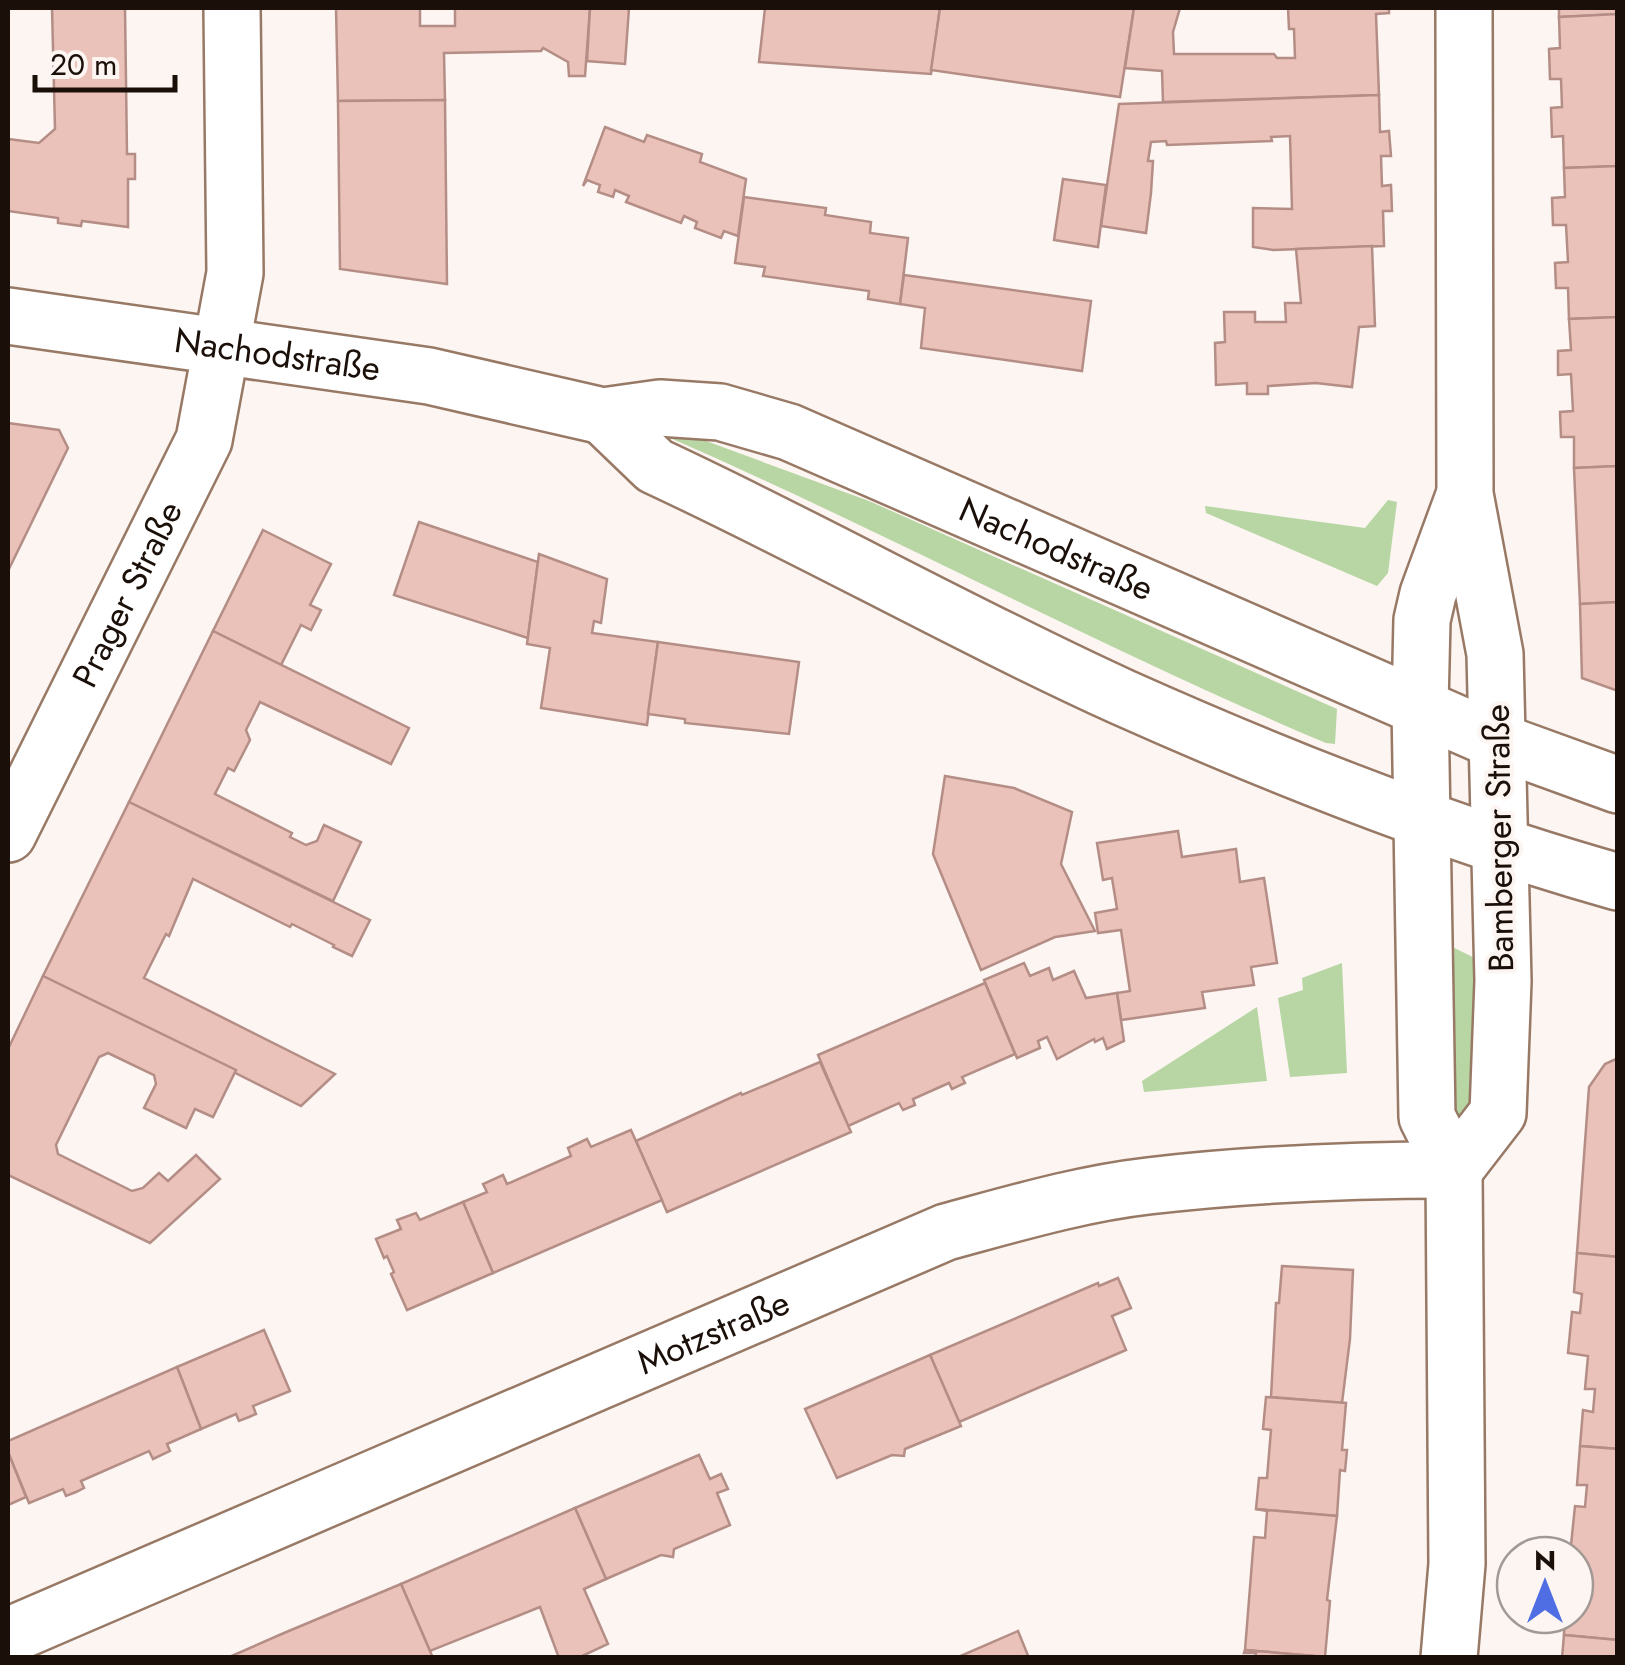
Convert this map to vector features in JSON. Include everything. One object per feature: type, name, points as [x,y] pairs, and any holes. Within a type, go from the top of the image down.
[{"type":"street","name":"Prager Straße","points":[[8,834],[204,440],[235,273],[232,8]]},
{"type":"street","name":"Bamberger Straße","points":[[1454,1170],[1498,1112],[1503,981],[1495,654],[1466,494],[1464,8]]},
{"type":"street","name":"Nachodstraße","points":[[8,316],[429,376],[604,416],[660,408],[720,412],[789,432],[1497,740],[1618,785]]},
{"type":"street","points":[[604,416],[654,466],[1121,696],[1326,784],[1502,847],[1618,882]]},
{"type":"street","name":"Bamberger Straße","points":[[1449,1658],[1457,1564],[1454,1170],[1427,1116],[1420,705],[1422,620],[1466,494]]},
{"type":"street","name":"Motzstraße","points":[[8,1636],[946,1232],[1042,1206],[1147,1186],[1375,1170],[1454,1170]]},
{"type":"green space","points":[[676,430],[869,501],[1337,709],[1335,744],[1160,669],[668,437],[669,431]]},
{"type":"green space","points":[[1388,500],[1397,502],[1388,573],[1377,586],[1206,513],[1205,506],[1365,528]]},
{"type":"green space","points":[[1444,943],[1477,959],[1476,1111],[1453,1140]]},
{"type":"green space","points":[[1342,963],[1347,1073],[1290,1077],[1278,998],[1303,990],[1302,978]]},
{"type":"green space","points":[[1257,1007],[1267,1081],[1144,1092],[1142,1081]]},
{"type":"building","points":[[52,8],[125,8],[127,154],[135,154],[135,179],[128,179],[128,227],[82,221],[81,226],[58,223],[58,218],[8,211],[8,139],[39,143],[55,129]]},
{"type":"building","points":[[336,8],[420,8],[420,26],[455,26],[455,8],[590,8],[585,76],[569,76],[568,62],[543,48],[444,53],[445,100],[338,101]]},
{"type":"building","points":[[590,8],[629,8],[625,64],[587,61]]},
{"type":"building","points":[[765,8],[940,8],[931,74],[759,62]]},
{"type":"building","points":[[940,8],[1134,8],[1120,97],[931,70]]},
{"type":"building","points":[[1134,8],[1180,8],[1173,32],[1174,54],[1274,54],[1277,58],[1295,58],[1294,29],[1289,29],[1288,8],[1389,8],[1389,13],[1376,14],[1379,95],[1163,102],[1162,71],[1125,68]]},
{"type":"building","points":[[1559,8],[1618,8],[1618,14],[1559,17]]},
{"type":"building","points":[[1618,14],[1618,166],[1564,168],[1563,136],[1552,137],[1551,108],[1562,107],[1561,79],[1550,79],[1549,49],[1560,48],[1559,17]]},
{"type":"building","points":[[1379,95],[1380,132],[1389,131],[1391,156],[1381,156],[1382,186],[1391,185],[1392,211],[1383,211],[1384,246],[1273,250],[1253,247],[1253,208],[1292,209],[1290,136],[1271,137],[1272,141],[1167,145],[1166,141],[1151,142],[1148,161],[1153,161],[1146,233],[1101,226],[1119,104]]},
{"type":"building","points":[[445,100],[447,284],[340,269],[338,101]]},
{"type":"building","points":[[605,127],[644,142],[647,135],[702,154],[700,162],[746,179],[738,236],[724,231],[721,238],[695,228],[697,222],[684,216],[681,223],[626,202],[629,196],[615,190],[613,197],[598,192],[600,185],[587,180],[583,186]]},
{"type":"building","points":[[1618,166],[1618,317],[1569,319],[1568,288],[1556,288],[1555,263],[1568,262],[1566,225],[1553,225],[1552,198],[1565,197],[1564,168]]},
{"type":"building","points":[[1063,179],[1106,185],[1098,247],[1054,240]]},
{"type":"building","points":[[744,197],[826,208],[825,215],[871,222],[870,233],[908,238],[900,304],[868,299],[869,291],[763,276],[765,267],[735,263]]},
{"type":"building","points":[[1372,246],[1375,326],[1359,327],[1352,387],[1316,383],[1268,386],[1268,394],[1247,394],[1247,383],[1216,385],[1215,343],[1225,342],[1224,312],[1255,312],[1255,322],[1286,322],[1285,303],[1301,303],[1296,249]]},
{"type":"building","points":[[904,275],[1091,301],[1082,371],[921,348],[925,308],[900,304]]},
{"type":"building","points":[[1618,317],[1618,466],[1574,468],[1574,437],[1561,437],[1560,412],[1573,411],[1571,374],[1558,375],[1558,351],[1571,350],[1569,319]]},
{"type":"building","points":[[8,423],[59,430],[68,448],[8,571]]},
{"type":"building","points":[[1618,466],[1618,602],[1580,604],[1574,468]]},
{"type":"building","points":[[419,522],[538,562],[528,638],[394,595]]},
{"type":"building","points":[[263,530],[331,564],[310,605],[321,610],[311,630],[301,625],[281,665],[213,631]]},
{"type":"building","points":[[539,554],[607,579],[601,623],[594,621],[592,633],[658,642],[647,725],[541,708],[550,648],[527,644]]},
{"type":"building","points":[[1618,602],[1618,691],[1582,678],[1580,604]]},
{"type":"building","points":[[213,631],[409,728],[391,764],[260,702],[246,730],[250,740],[234,771],[228,768],[215,794],[292,833],[290,837],[306,845],[317,841],[324,825],[361,842],[333,901],[129,802]]},
{"type":"building","points":[[658,642],[799,662],[789,734],[685,723],[685,719],[648,714]]},
{"type":"building","points":[[945,776],[1014,788],[1072,812],[1061,864],[1095,931],[1055,937],[981,970],[933,854]]},
{"type":"building","points":[[129,802],[370,920],[352,956],[193,879],[169,936],[166,934],[144,978],[335,1074],[301,1106],[43,976]]},
{"type":"building","points":[[1178,831],[1182,857],[1236,849],[1240,882],[1264,878],[1277,963],[1251,967],[1254,985],[1202,992],[1205,1008],[1121,1020],[1117,993],[1130,991],[1121,930],[1098,933],[1095,913],[1117,909],[1112,878],[1103,880],[1097,843]]},
{"type":"building","points":[[1024,963],[1030,976],[1049,968],[1053,980],[1074,971],[1086,998],[1117,993],[1124,1041],[1107,1049],[1103,1038],[1095,1042],[1094,1039],[1057,1059],[1047,1037],[1038,1041],[1040,1048],[1017,1058],[984,980]]},
{"type":"building","points":[[43,976],[236,1070],[213,1117],[195,1109],[186,1128],[144,1108],[156,1084],[154,1075],[108,1053],[99,1057],[56,1145],[58,1154],[132,1191],[143,1188],[159,1173],[168,1181],[196,1155],[220,1179],[150,1243],[8,1175],[8,1049]]},
{"type":"building","points":[[985,983],[1015,1054],[962,1077],[965,1083],[952,1089],[949,1083],[913,1099],[915,1105],[903,1110],[899,1103],[848,1126],[818,1055]]},
{"type":"building","points":[[1618,1058],[1618,1257],[1577,1253],[1589,1087],[1605,1064]]},
{"type":"building","points":[[820,1062],[851,1132],[667,1212],[636,1141]]},
{"type":"building","points":[[631,1130],[662,1200],[493,1273],[463,1202],[487,1192],[483,1184],[503,1175],[507,1184],[571,1156],[568,1148],[587,1139],[591,1147]]},
{"type":"building","points":[[463,1202],[493,1273],[407,1310],[391,1274],[394,1272],[376,1239],[401,1229],[397,1220],[416,1213],[420,1220]]},
{"type":"building","points":[[1577,1253],[1618,1257],[1618,1449],[1580,1446],[1583,1410],[1593,1412],[1595,1389],[1585,1389],[1588,1356],[1568,1353],[1572,1312],[1580,1313],[1582,1294],[1574,1292]]},
{"type":"building","points":[[1282,1266],[1353,1270],[1342,1403],[1271,1397]]},
{"type":"building","points":[[1118,1278],[1131,1308],[1112,1316],[1126,1350],[959,1422],[930,1355]]},
{"type":"building","points":[[264,1330],[290,1391],[253,1406],[256,1414],[249,1417],[239,1421],[236,1414],[201,1429],[177,1367]]},
{"type":"building","points":[[930,1355],[961,1426],[905,1449],[904,1456],[892,1455],[837,1478],[805,1409]]},
{"type":"building","points":[[177,1367],[201,1429],[167,1444],[170,1451],[153,1459],[149,1451],[81,1481],[84,1488],[76,1492],[66,1496],[63,1489],[29,1503],[8,1452],[8,1441]]},
{"type":"building","points":[[1266,1397],[1346,1403],[1342,1450],[1347,1450],[1345,1471],[1340,1470],[1337,1516],[1256,1509],[1259,1478],[1267,1478],[1271,1430],[1263,1429]]},
{"type":"building","points":[[1580,1446],[1618,1449],[1618,1640],[1564,1635],[1595,1635],[1595,1535],[1572,1535],[1575,1506],[1585,1507],[1587,1485],[1577,1485]]},
{"type":"building","points":[[8,1452],[26,1497],[8,1505]]},
{"type":"building","points":[[699,1455],[710,1479],[721,1474],[728,1489],[717,1493],[730,1525],[674,1549],[673,1557],[661,1555],[606,1579],[575,1508]]},
{"type":"building","points":[[575,1508],[606,1579],[584,1589],[608,1644],[578,1658],[559,1658],[540,1607],[430,1651],[401,1584]]},
{"type":"building","points":[[1256,1509],[1337,1516],[1325,1657],[1245,1650],[1254,1537],[1265,1538],[1267,1511]]},
{"type":"building","points":[[401,1584],[433,1658],[227,1658],[284,1633]]},
{"type":"building","points":[[1018,1631],[1029,1658],[956,1658]]},
{"type":"building","points":[[1564,1635],[1618,1640],[1618,1658],[1562,1658]]},
{"type":"building","points":[[1245,1650],[1325,1658],[1255,1658],[1256,1653],[1244,1653]]}]
